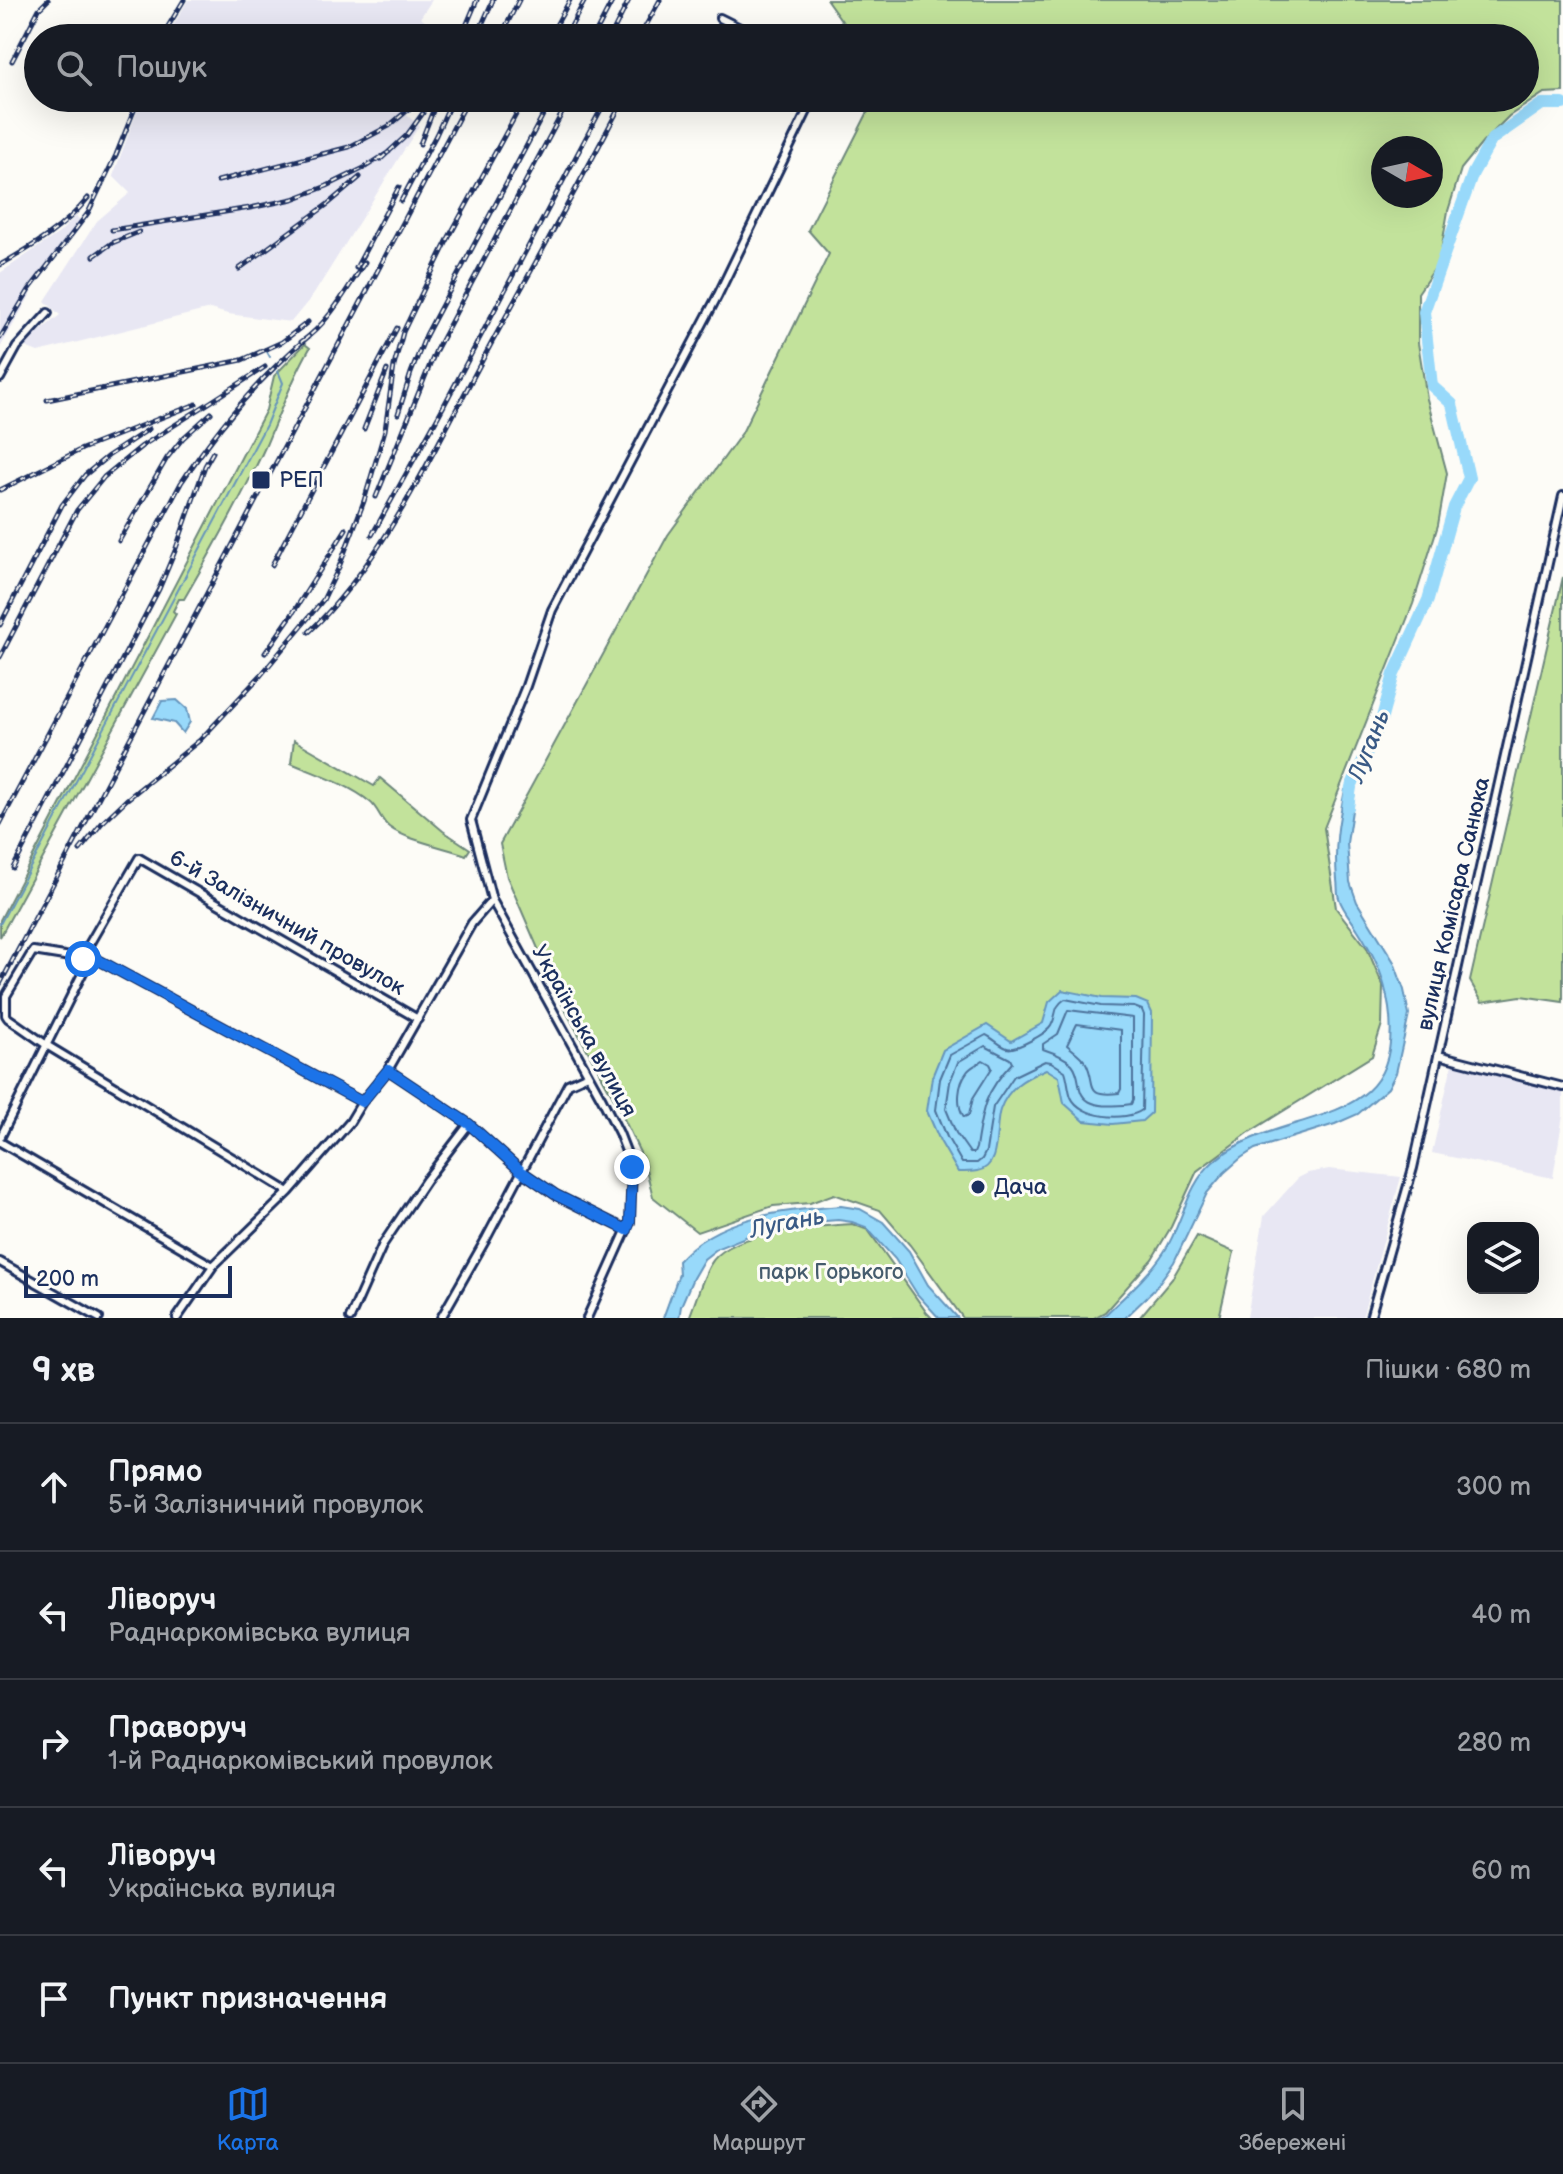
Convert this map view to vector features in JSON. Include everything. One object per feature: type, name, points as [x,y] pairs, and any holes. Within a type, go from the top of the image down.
[{"type":"street","points":[[720,18],[732,24]]},
{"type":"street","name":"Українська вулиця","points":[[587,1318],[630,1222],[632,1167],[619,1133],[492,900],[471,820],[526,686],[552,610],[718,295],[807,112]]},
{"type":"street","points":[[0,378],[17,347],[48,313]]},
{"type":"street","name":"вулиця Комісара Санюка","points":[[1370,1318],[1413,1168],[1563,496]]},
{"type":"street","name":"6-й Залізничний провулок","points":[[91,956],[87,948],[139,858],[418,1019]]},
{"type":"street","points":[[177,1318],[213,1266],[289,1192],[350,1122],[388,1070],[472,923],[492,900]]},
{"type":"street","points":[[289,1192],[48,1046],[6,1015],[6,996],[33,951],[83,959],[91,956],[362,1102]]},
{"type":"street","points":[[91,956],[0,1140],[213,1266]]},
{"type":"street","points":[[1438,1055],[1563,1087]]},
{"type":"street","points":[[388,1070],[469,1124],[521,1171],[556,1195],[627,1230]]},
{"type":"street","points":[[441,1318],[568,1084],[588,1075]]},
{"type":"street","points":[[350,1318],[383,1244],[469,1124]]},
{"type":"street","points":[[0,1262],[99,1318]]},
{"type":"shaded area","points":[[188,0],[432,0],[420,18],[430,24],[174,24]]},
{"type":"shaded area","points":[[137,112],[404,112],[419,126],[314,294],[291,322],[210,309],[38,352],[25,347],[60,315],[45,301],[97,221],[130,193],[113,176]]},
{"type":"shaded area","points":[[76,216],[80,220],[27,288],[32,292],[0,348],[0,273],[59,233]]},
{"type":"shaded area","points":[[1452,1064],[1563,1090],[1563,1115],[1553,1178],[1432,1153]]},
{"type":"shaded area","points":[[1329,1169],[1401,1177],[1362,1318],[1247,1318],[1264,1216],[1298,1178]]},
{"type":"green space","points":[[827,0],[1563,0],[1563,92],[1539,96],[1539,24],[844,24]]},
{"type":"green space","points":[[868,112],[1515,112],[1483,142],[1461,169],[1448,211],[1439,262],[1418,293],[1418,343],[1427,399],[1447,473],[1438,525],[1413,604],[1324,828],[1336,908],[1367,948],[1383,986],[1382,1024],[1372,1056],[1248,1133],[1197,1171],[1152,1259],[1105,1312],[1094,1318],[963,1318],[910,1245],[880,1210],[834,1194],[810,1203],[773,1206],[697,1232],[653,1197],[644,1161],[616,1102],[562,1004],[507,877],[500,844],[668,535],[742,433],[829,254],[808,230]]},
{"type":"green space","points":[[305,344],[310,348],[237,504],[184,599],[179,599],[173,611],[176,614],[0,937],[0,920],[266,410],[274,376]]},
{"type":"green space","points":[[1563,577],[1563,1002],[1521,996],[1482,1002],[1470,981]]},
{"type":"green space","points":[[294,740],[374,786],[380,778],[443,831],[470,849],[466,855],[396,832],[361,796],[291,763]]},
{"type":"green space","name":"парк Горького","points":[[852,1224],[868,1230],[932,1318],[689,1318],[710,1265],[720,1253],[735,1244],[775,1232]]},
{"type":"green space","points":[[1197,1236],[1234,1252],[1219,1318],[1139,1318],[1172,1279]]},
{"type":"water","points":[[177,700],[187,709],[190,722],[183,733],[174,723],[153,718],[162,701]]},
{"type":"water","points":[[1345,790],[1355,791],[1347,843],[1350,882],[1357,902],[1394,962],[1409,1015],[1396,1073],[1388,1088],[1358,1114],[1255,1149],[1241,1158],[1207,1193],[1174,1262],[1153,1291],[1125,1318],[1099,1318],[1129,1292],[1158,1260],[1197,1182],[1213,1162],[1241,1144],[1333,1111],[1359,1098],[1379,1078],[1389,1049],[1387,997],[1374,958],[1338,894],[1336,846]]},
{"type":"water","points":[[1062,990],[1102,998],[1136,999],[1148,1004],[1152,1013],[1151,1113],[1142,1121],[1113,1124],[1084,1121],[1064,1103],[1059,1077],[1046,1069],[1018,1084],[1003,1102],[990,1163],[977,1171],[958,1172],[927,1111],[932,1077],[943,1050],[987,1025],[1011,1041],[1043,1023],[1049,1002]]},
{"type":"water","points":[[841,1206],[860,1209],[883,1222],[909,1251],[928,1285],[958,1318],[939,1318],[917,1294],[895,1259],[866,1227],[838,1220],[775,1225],[718,1248],[704,1259],[693,1278],[679,1318],[663,1318],[679,1274],[678,1261],[713,1234],[732,1225],[775,1213]]},
{"type":"waterway","name":"Лугань","points":[[1539,106],[1563,104]]},
{"type":"waterway","name":"Лугань","points":[[1348,807],[1351,787],[1381,721],[1394,674],[1428,600],[1454,507],[1469,478],[1452,404],[1432,386],[1424,312],[1473,173],[1492,139],[1531,112]]},
{"type":"waterway","points":[[265,348],[270,357]]},
{"type":"waterway","points":[[0,924],[266,425],[283,383],[278,371]]},
{"type":"railway","points":[[31,24],[48,0]]},
{"type":"railway","points":[[169,24],[184,0]]},
{"type":"railway","points":[[467,24],[477,0]]},
{"type":"railway","points":[[482,24],[493,0]]},
{"type":"railway","points":[[507,24],[519,0]]},
{"type":"railway","points":[[557,24],[570,0]]},
{"type":"railway","points":[[572,24],[585,0]]},
{"type":"railway","points":[[600,24],[613,0]]},
{"type":"railway","points":[[617,24],[629,0]]},
{"type":"railway","points":[[647,24],[660,0]]},
{"type":"railway","points":[[12,61],[24,38]]},
{"type":"railway","points":[[0,338],[29,290],[88,213],[133,112]]},
{"type":"railway","points":[[218,181],[349,147],[389,126],[406,112]]},
{"type":"railway","points":[[420,144],[433,112]]},
{"type":"railway","points":[[401,201],[447,112]]},
{"type":"railway","points":[[0,984],[462,112]]},
{"type":"railway","points":[[80,850],[126,800],[200,740],[261,675],[323,600],[364,501],[385,430],[394,366],[403,332],[449,237],[517,112]]},
{"type":"railway","points":[[398,414],[426,335],[545,112]]},
{"type":"railway","points":[[376,497],[436,350],[563,112]]},
{"type":"railway","points":[[372,535],[600,112]]},
{"type":"railway","points":[[309,632],[359,575],[402,509],[617,112]]},
{"type":"railway","points":[[381,159],[407,135],[423,113]]},
{"type":"railway","points":[[112,230],[293,199],[364,168],[389,152]]},
{"type":"railway","points":[[239,269],[360,177]]},
{"type":"railway","points":[[356,268],[399,187]]},
{"type":"railway","points":[[0,265],[36,244],[88,198]]},
{"type":"railway","points":[[94,256],[112,243],[139,232]]},
{"type":"railway","points":[[301,342],[329,316],[365,262]]},
{"type":"railway","points":[[47,400],[242,360],[282,342],[308,322]]},
{"type":"railway","points":[[272,565],[397,328]]},
{"type":"railway","points":[[0,824],[181,483],[240,405],[309,336]]},
{"type":"railway","points":[[0,657],[77,510],[104,477],[142,446],[265,367]]},
{"type":"railway","points":[[364,429],[387,370]]},
{"type":"railway","points":[[0,490],[82,449],[196,404]]},
{"type":"railway","points":[[119,541],[167,458],[183,438],[211,413]]},
{"type":"railway","points":[[0,625],[62,505],[85,475],[149,429]]},
{"type":"railway","points":[[13,868],[159,589],[213,452]]},
{"type":"railway","points":[[265,653],[346,529]]},
{"type":"place","name":"РЕП","points":[[261,480]]},
{"type":"place","name":"Дача","points":[[978,1187]]},
{"type":"route","points":[[83,959],[91,956],[362,1102],[388,1070],[469,1124],[521,1171],[556,1195],[627,1230],[632,1167]]}]
